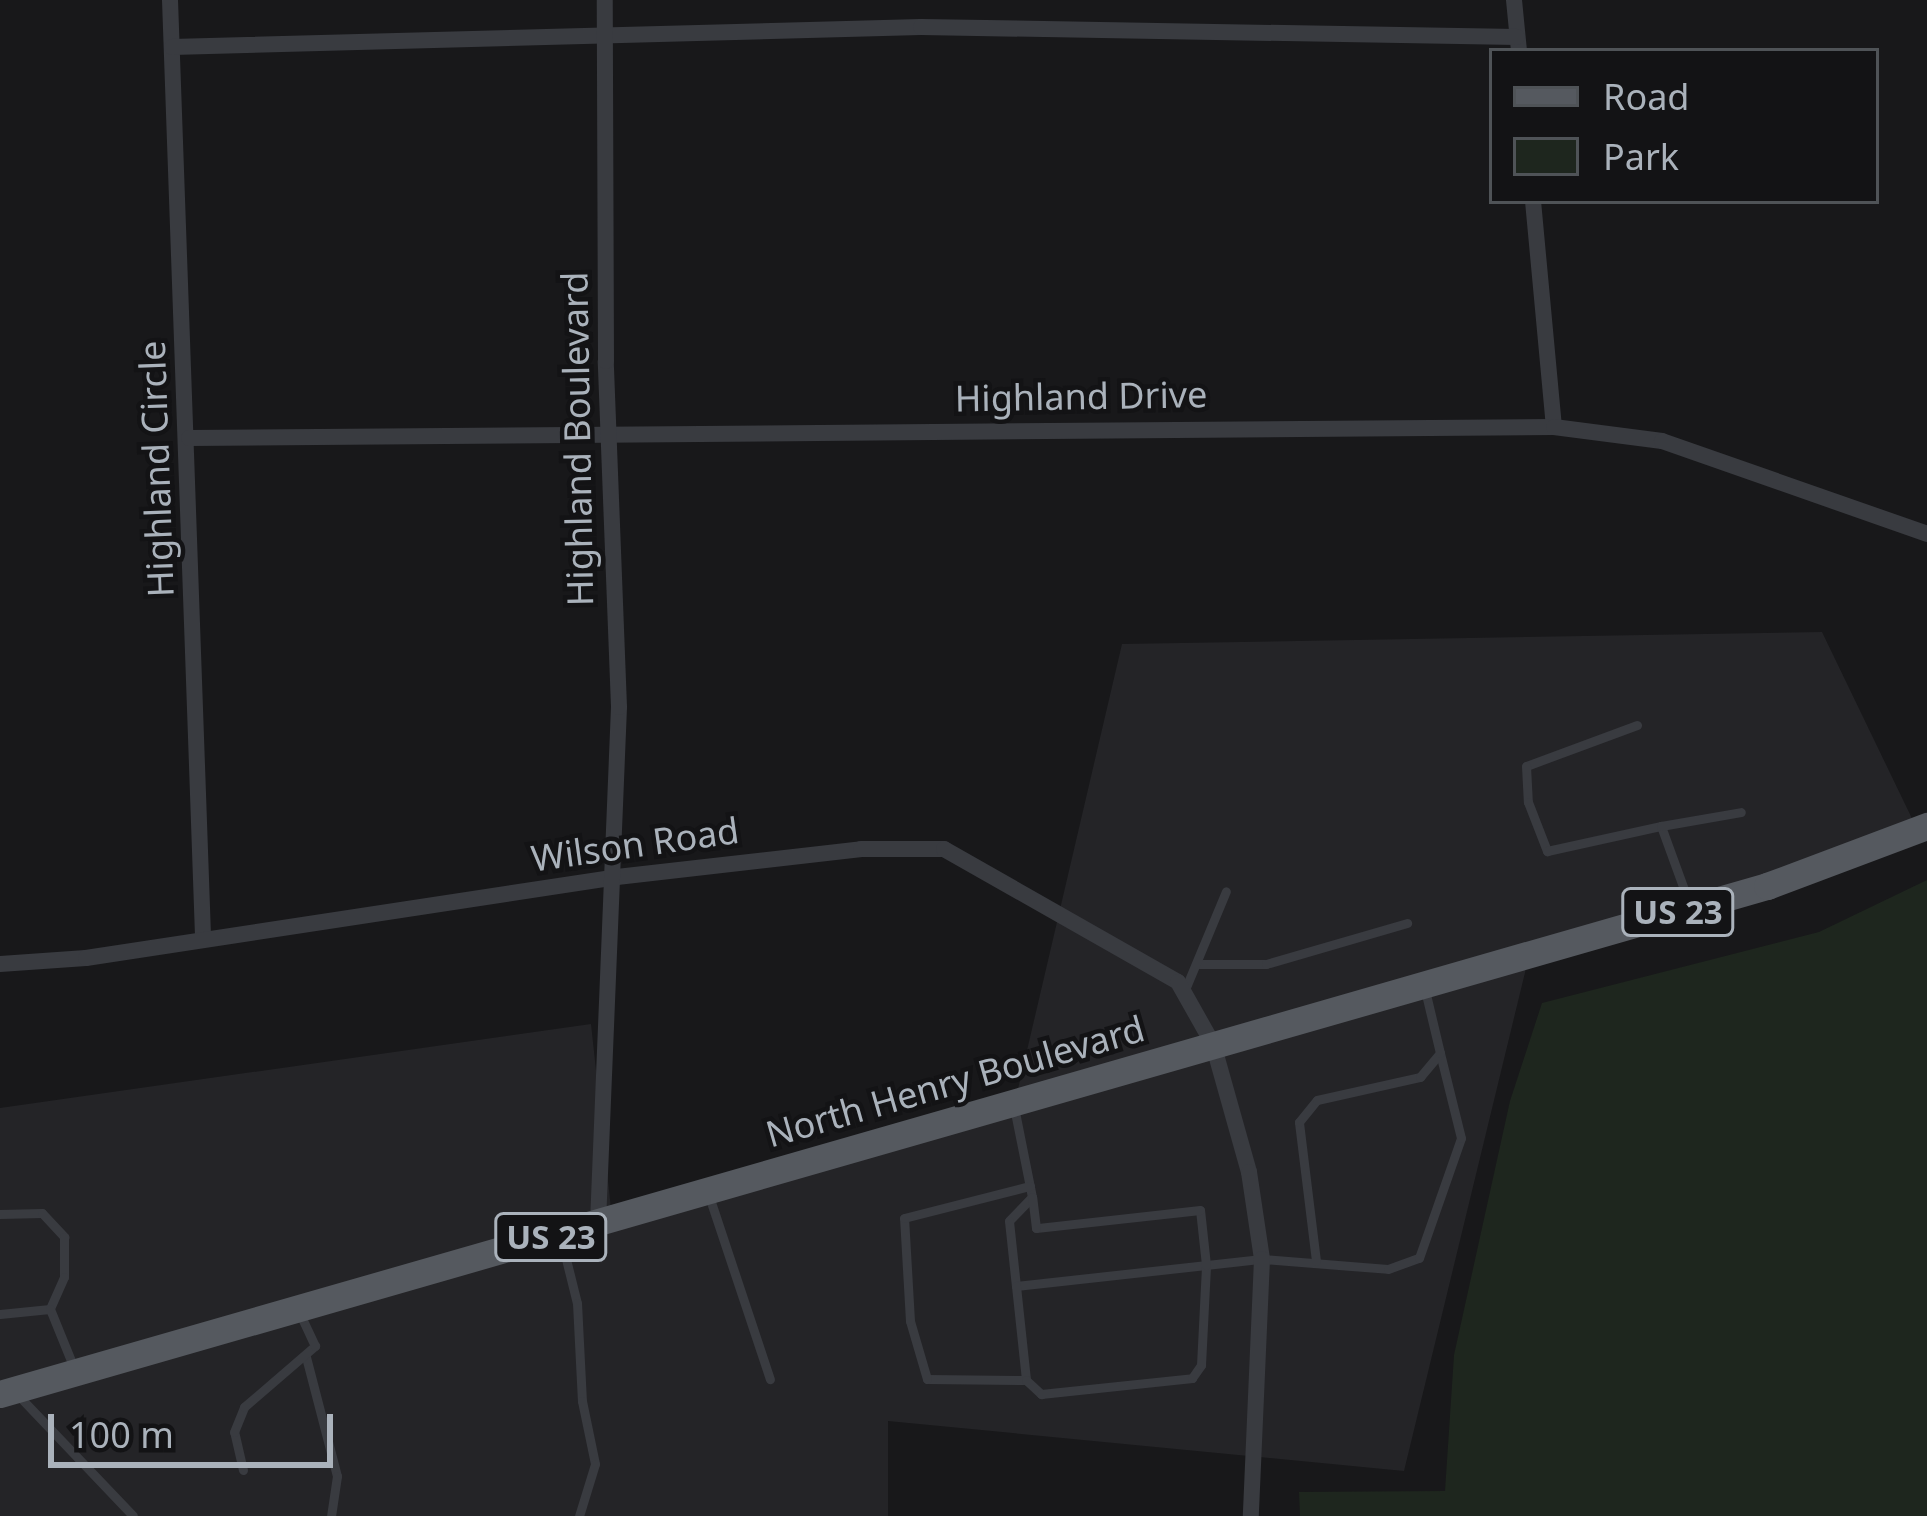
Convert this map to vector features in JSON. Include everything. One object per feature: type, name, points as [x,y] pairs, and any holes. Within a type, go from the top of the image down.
[{"type":"main road","name":"North Henry Boulevard","points":[[7,1392],[1690,908],[1927,826]]},
{"type":"street","name":"Highland Circle","points":[[170,0],[190,438],[203,937]]},
{"type":"street","name":"Highland Boulevard","points":[[598,1223],[617,877],[605,0]]},
{"type":"street","points":[[172,47],[921,27],[1518,44],[1514,0]]},
{"type":"street","points":[[1533,204],[1554,427]]},
{"type":"street","name":"Highland Drive","points":[[190,438],[1554,427],[1662,441],[1927,534]]},
{"type":"street","name":"Wilson Road","points":[[0,964],[617,877],[861,849],[944,849],[1109,938],[1184,992],[1213,1044],[1249,1172],[1262,1259],[1251,1516]]},
{"type":"lane","points":[[1637,724],[1526,766],[1528,802],[1547,851],[1741,812]]},
{"type":"lane","points":[[1661,826],[1690,908]]},
{"type":"lane","points":[[1184,992],[1226,891]]},
{"type":"lane","points":[[1197,964],[1266,964],[1407,923]]},
{"type":"lane","points":[[1016,1286],[1262,1259],[1388,1269],[1419,1258],[1461,1138],[1424,985]]},
{"type":"lane","points":[[1316,1261],[1299,1122],[1317,1100],[1420,1077],[1440,1052]]},
{"type":"lane","points":[[1013,1102],[1031,1191],[1036,1228],[1200,1210],[1206,1265],[1201,1365],[1192,1378],[1041,1394],[1026,1380],[1009,1221],[1031,1191]]},
{"type":"lane","points":[[707,1191],[770,1378]]},
{"type":"lane","points":[[1026,1380],[927,1379],[913,1341],[899,1232],[904,1218],[918,1213],[1031,1191]]},
{"type":"lane","points":[[0,1214],[42,1213],[64,1238],[64,1277],[50,1309],[76,1372]]},
{"type":"lane","points":[[560,1234],[577,1303],[582,1400],[595,1464],[579,1516]]},
{"type":"lane","points":[[0,1314],[50,1309]]},
{"type":"lane","points":[[243,1470],[234,1432],[244,1407],[261,1385],[306,1358],[315,1346],[298,1309]]},
{"type":"lane","points":[[306,1358],[337,1476],[332,1516]]},
{"type":"lane","points":[[7,1392],[134,1516]]},
{"type":"shaded area","points":[[1822,632],[1919,833],[1530,952],[1404,1471],[888,1421],[888,1516],[0,1516],[0,1108],[591,1024],[612,1218],[1014,1106],[1122,644]]},
{"type":"green space","points":[[1927,880],[1927,1516],[1300,1516],[1299,1492],[1445,1491],[1454,1355],[1510,1101],[1542,1003],[1819,932]]}]
